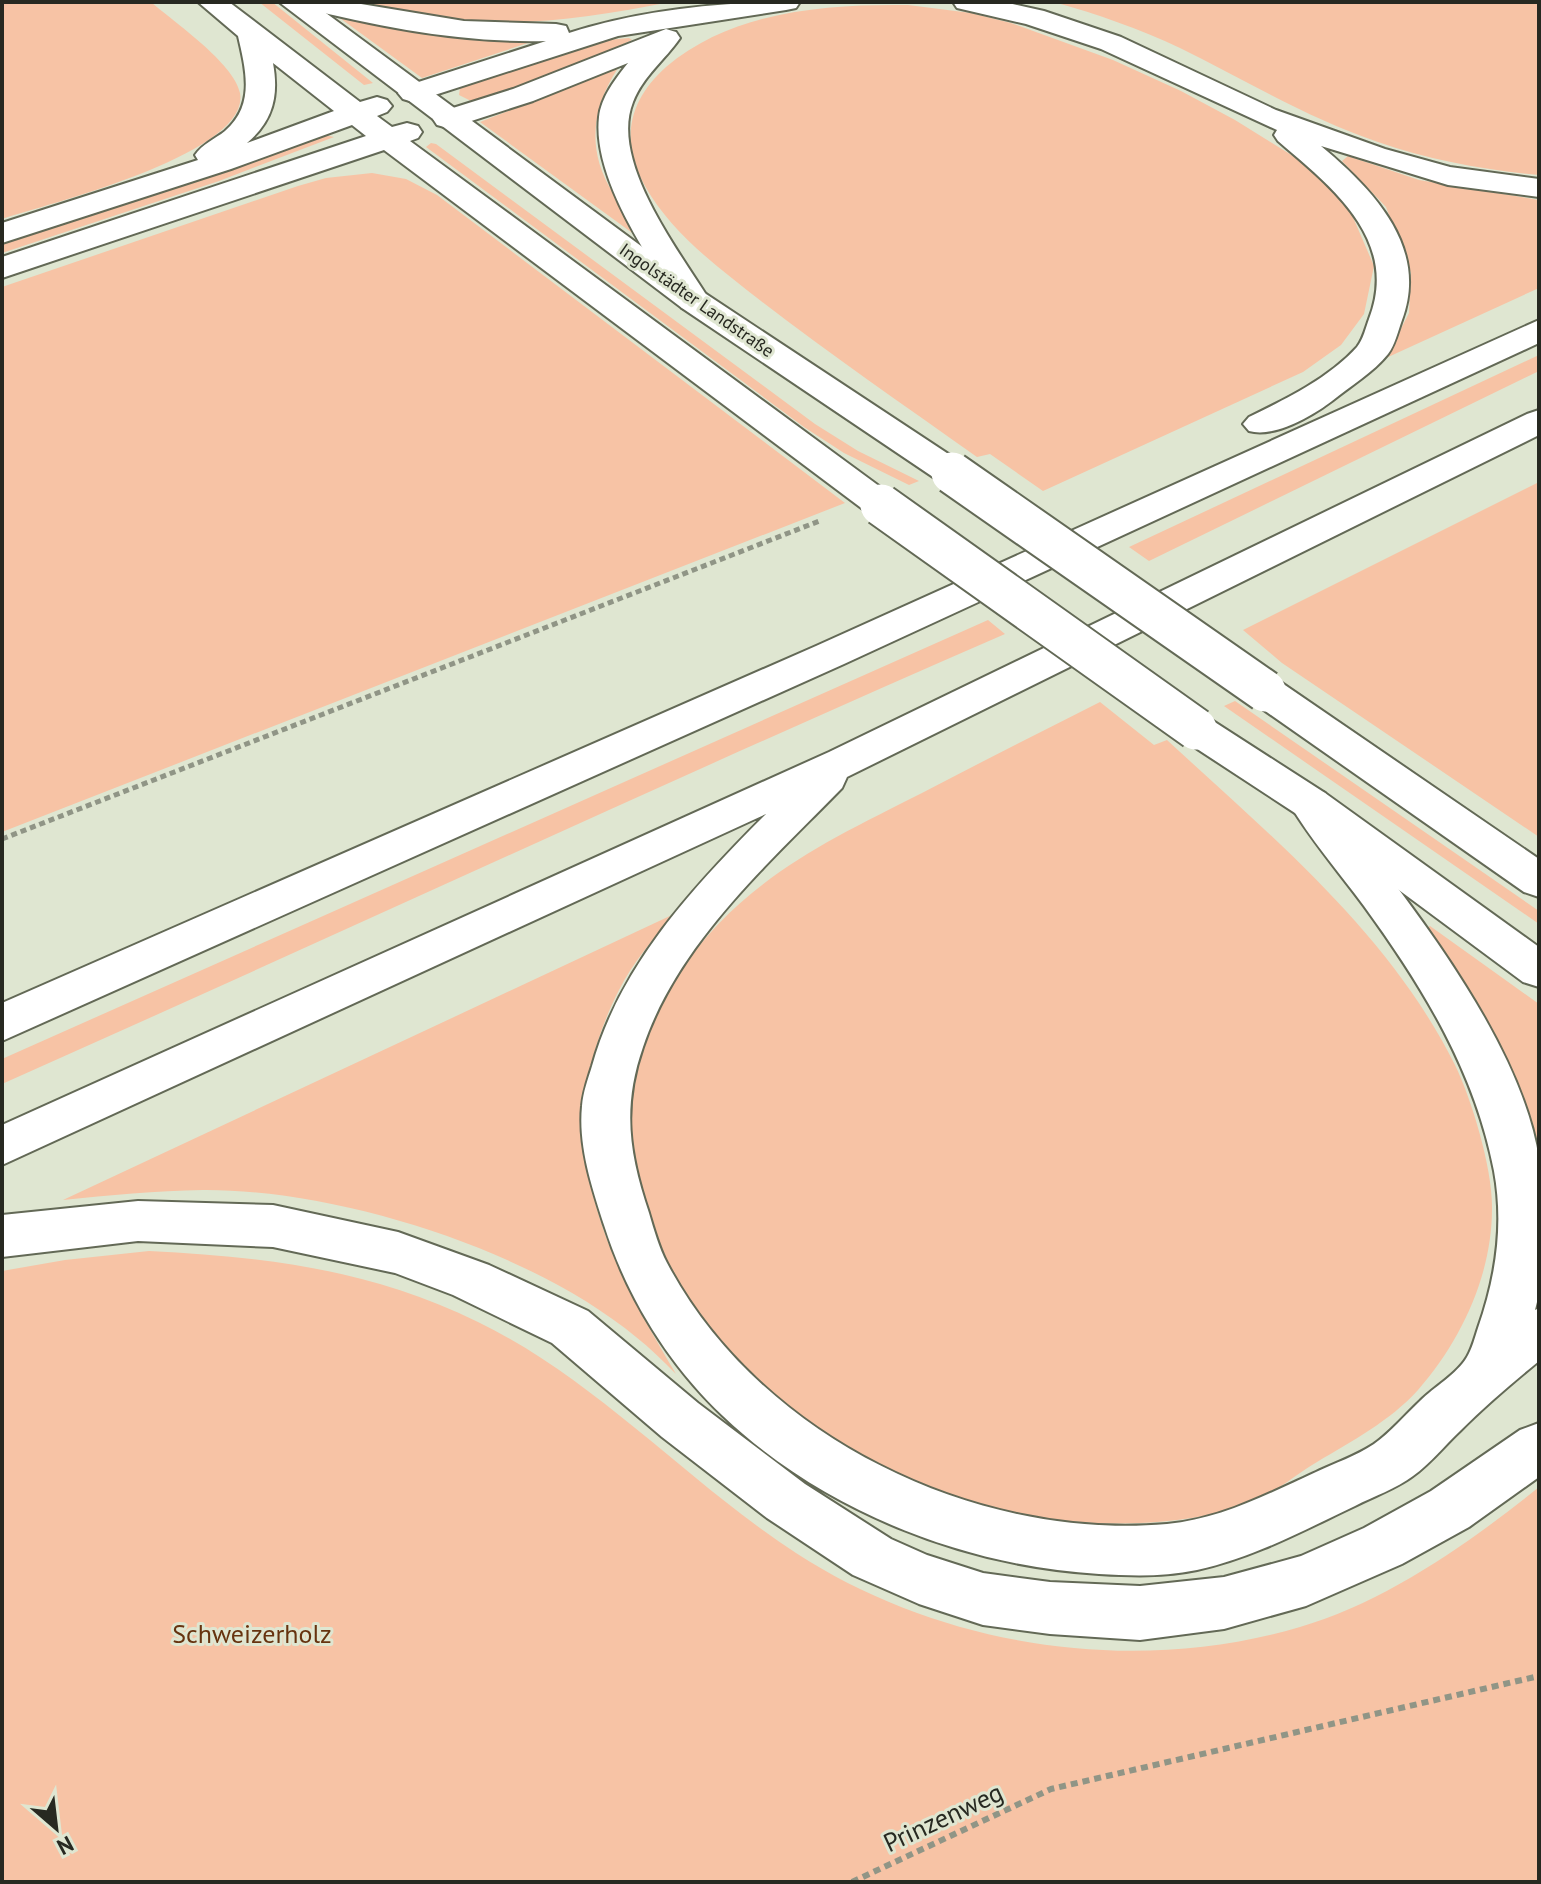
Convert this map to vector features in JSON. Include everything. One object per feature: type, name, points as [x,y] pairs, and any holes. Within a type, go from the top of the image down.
[{"type":"main road","points":[[212,2],[355,114],[881,505],[1196,729],[1310,803],[1539,970]]},
{"type":"main road","name":"Ingolstädter Landstraße","points":[[293,2],[694,301],[952,473],[1539,881]]},
{"type":"main road","points":[[314,2],[431,28],[530,32],[614,28],[786,2]]},
{"type":"main road","points":[[967,2],[1034,17],[1111,43],[1265,116],[1374,155],[1448,176],[1539,188]]},
{"type":"main road","points":[[2,268],[523,95],[751,8]]},
{"type":"main road","points":[[2,233],[614,28]]},
{"type":"main road","points":[[155,183],[220,149],[256,117],[263,99],[263,81],[252,34]]},
{"type":"main road","points":[[666,38],[635,74],[620,98],[614,116],[614,141],[619,163],[632,191],[694,301]]},
{"type":"main road","points":[[1147,508],[1195,454],[1311,400],[1374,350],[1392,303],[1393,259],[1380,229],[1361,202],[1330,169],[1265,116]]},
{"type":"main road","points":[[2,1023],[816,661],[1539,330]]},
{"type":"main road","points":[[2,1146],[843,762],[1539,421]]},
{"type":"main road","points":[[843,762],[686,924],[643,989],[617,1053],[604,1104],[622,1219],[652,1290],[695,1351],[737,1395],[788,1437],[899,1504],[947,1522],[1020,1542],[1117,1551],[1178,1549],[1253,1529],[1391,1462],[1487,1372],[1539,1330]]},
{"type":"main road","points":[[1310,803],[1451,1003],[1488,1073],[1516,1160],[1523,1238],[1511,1308],[1487,1372]]},
{"type":"main road","points":[[2,1236],[138,1221],[273,1226],[413,1258],[471,1280],[570,1327],[680,1420],[786,1501],[872,1557],[919,1578],[983,1599],[1050,1608],[1140,1613],[1224,1603],[1306,1580],[1383,1546],[1450,1509],[1539,1447]]},
{"type":"path","points":[[2,839],[822,520]]},
{"type":"path","name":"Prinzenweg","points":[[852,1882],[1051,1789],[1539,1676]]},
{"type":"green space","points":[[2,2],[151,2],[227,69],[240,93],[235,115],[214,136],[181,156],[100,189],[2,219]]},
{"type":"green space","points":[[259,2],[272,2],[373,83],[364,85]]},
{"type":"green space","points":[[364,2],[670,2],[593,16],[478,22],[440,19]]},
{"type":"green space","points":[[1054,2],[1539,2],[1539,175],[1457,163],[1352,133],[1165,41]]},
{"type":"green space","points":[[908,5],[971,13],[1011,23],[1113,60],[1181,91],[1293,156],[1326,183],[1349,208],[1374,266],[1364,314],[1341,345],[1303,372],[1043,491],[990,454],[977,457],[787,321],[697,249],[656,203],[645,186],[632,153],[632,122],[643,94],[666,67],[692,48],[720,34],[781,15],[844,6]]},
{"type":"green space","points":[[333,13],[441,36],[543,38],[422,78]]},
{"type":"green space","points":[[607,40],[632,40],[542,82],[473,102],[459,95],[460,88]]},
{"type":"green space","points":[[618,68],[602,98],[596,145],[604,177],[639,226],[642,240],[480,122]]},
{"type":"green space","points":[[325,135],[334,137],[219,181],[2,253],[2,243]]},
{"type":"green space","points":[[431,143],[815,424],[858,451],[919,481],[909,485],[844,453],[804,427],[426,147]]},
{"type":"green space","points":[[1348,156],[1419,180],[1539,200],[1539,288],[1386,358],[1409,313],[1411,273],[1386,207],[1342,161]]},
{"type":"green space","points":[[372,173],[406,179],[437,195],[845,503],[2,832],[2,287],[298,186],[326,178]]},
{"type":"green space","points":[[1539,355],[1539,371],[1149,561],[1129,547]]},
{"type":"green space","points":[[1539,482],[1539,837],[1282,663],[1243,630]]},
{"type":"green space","points":[[988,620],[1005,634],[2,1084],[2,1059]]},
{"type":"green space","points":[[1235,701],[1539,911],[1539,924],[1224,706]]},
{"type":"green space","points":[[1100,702],[1154,745],[1167,740],[1326,890],[1397,972],[1428,1017],[1462,1080],[1480,1136],[1491,1193],[1491,1234],[1480,1282],[1448,1350],[1418,1390],[1370,1430],[1261,1499],[1242,1507],[1167,1521],[1091,1523],[1015,1513],[941,1492],[870,1461],[805,1420],[747,1370],[698,1313],[677,1282],[652,1226],[638,1176],[630,1126],[632,1075],[653,1017],[676,977],[728,915],[756,890],[818,848]]},
{"type":"green space","points":[[672,915],[637,960],[619,990],[597,1043],[586,1093],[585,1141],[592,1188],[605,1235],[625,1281],[676,1374],[636,1337],[593,1306],[543,1277],[431,1230],[372,1213],[256,1192],[203,1190],[63,1200]]},
{"type":"green space","points":[[1430,926],[1539,1004],[1539,1160],[1529,1112],[1517,1082],[1481,1015],[1422,931]]},
{"type":"green space","name":"Schweizerholz","points":[[149,1251],[235,1257],[317,1269],[397,1289],[478,1322],[521,1345],[602,1401],[717,1495],[796,1553],[853,1585],[913,1612],[976,1631],[1040,1644],[1106,1650],[1172,1649],[1237,1642],[1300,1627],[1364,1602],[1426,1568],[1485,1529],[1539,1487],[1539,1882],[2,1882],[2,1271],[65,1260]]}]
